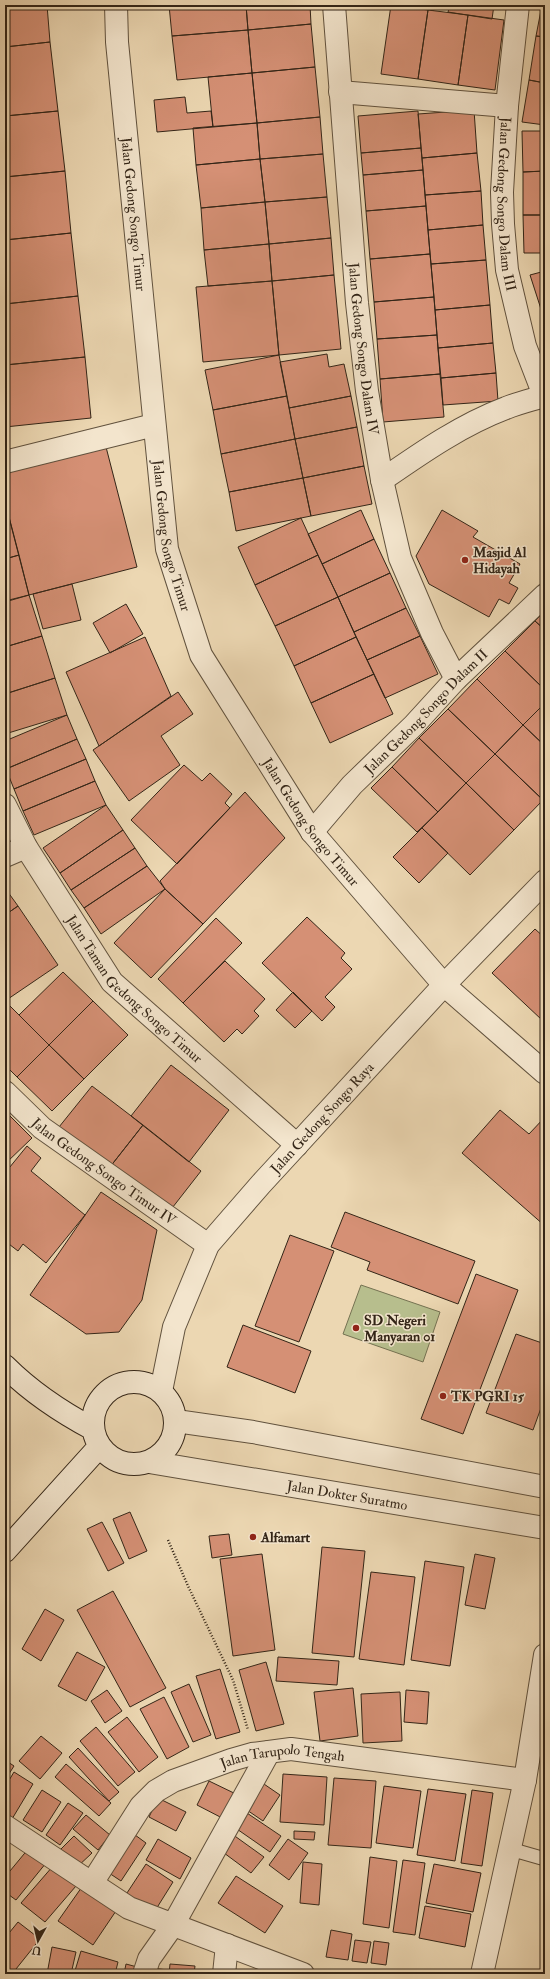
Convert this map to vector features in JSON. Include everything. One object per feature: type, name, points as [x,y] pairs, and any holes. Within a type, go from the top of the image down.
[{"type":"street","name":"Jalan Gedong Songo Timur","points":[[116,5],[118,50],[167,549],[201,655],[312,832],[444,985],[545,1073]]},
{"type":"street","name":"Jalan Gedong Songo Dalam IV","points":[[334,5],[357,303],[367,390],[382,480],[400,558],[432,633],[456,679]]},
{"type":"street","name":"Jalan Gedong Songo Dalam III","points":[[518,5],[507,106],[502,192],[507,270],[525,346],[544,397]]},
{"type":"street","points":[[340,92],[507,106]]},
{"type":"street","points":[[382,480],[429,448],[466,426],[506,408],[544,397]]},
{"type":"street","points":[[5,462],[154,425]]},
{"type":"street","name":"Jalan Gedong Songo Dalam II","points":[[312,832],[352,785],[414,725],[456,679],[545,595]]},
{"type":"street","name":"Jalan Taman Gedong Songo Timur","points":[[5,805],[26,847],[112,982],[297,1145]]},
{"type":"street","points":[[5,856],[26,847]]},
{"type":"street","name":"Jalan Gedong Songo Raya","points":[[161,1391],[174,1327],[208,1244],[444,985],[545,881]]},
{"type":"street","name":"Jalan Gedong Songo Timur IV","points":[[5,1092],[42,1128],[208,1244]]},
{"type":"street","points":[[5,1366],[38,1395],[70,1417],[96,1438],[113,1459],[125,1463],[131,1464],[149,1462],[163,1452],[173,1438],[176,1421],[169,1400],[161,1391],[141,1381],[118,1383],[100,1396],[92,1417],[96,1438],[5,1551]]},
{"type":"street","points":[[176,1421],[253,1432],[545,1488]]},
{"type":"street","name":"Jalan Dokter Suratmo","points":[[149,1462],[545,1528]]},
{"type":"street","points":[[482,1974],[525,1780],[545,1656]]},
{"type":"street","name":"Jalan Tarupolo Tengah","points":[[92,1883],[141,1806],[156,1792],[173,1781],[260,1753],[291,1749],[525,1780]]},
{"type":"street","points":[[144,1974],[157,1946],[173,1925],[260,1753]]},
{"type":"street","points":[[5,1826],[129,1908],[303,1974]]},
{"type":"street","points":[[224,1974],[227,1945]]},
{"type":"lane","points":[[510,1849],[545,1859]]},
{"type":"path","points":[[168,1540],[188,1586],[233,1680],[246,1722],[260,1753]]},
{"type":"green space","points":[[361,1285],[440,1312],[423,1362],[343,1334]]},
{"type":"building","points":[[5,5],[47,5],[50,42],[5,47]]},
{"type":"building","points":[[169,5],[246,5],[248,30],[172,36]]},
{"type":"building","points":[[246,5],[310,5],[311,24],[248,30]]},
{"type":"building","points":[[391,5],[428,10],[418,79],[381,74]]},
{"type":"building","points":[[395,5],[435,5],[434,10]]},
{"type":"building","points":[[450,5],[494,5],[492,19],[448,12]]},
{"type":"building","points":[[542,5],[545,5],[545,37],[536,36]]},
{"type":"building","points":[[428,10],[468,15],[458,85],[418,79]]},
{"type":"building","points":[[468,15],[504,20],[495,90],[458,85]]},
{"type":"building","points":[[311,24],[315,67],[252,73],[248,30]]},
{"type":"building","points":[[248,30],[252,73],[177,80],[172,36]]},
{"type":"building","points":[[536,36],[545,37],[545,83],[529,80]]},
{"type":"building","points":[[50,42],[58,111],[5,116],[5,47]]},
{"type":"building","points":[[315,67],[320,117],[257,123],[252,73]]},
{"type":"building","points":[[252,73],[257,123],[213,127],[208,77]]},
{"type":"building","points":[[529,80],[545,83],[545,125],[522,122]]},
{"type":"building","points":[[185,97],[187,113],[211,111],[213,127],[157,132],[154,100]]},
{"type":"building","points":[[474,110],[477,153],[422,158],[418,114]]},
{"type":"building","points":[[58,111],[65,171],[5,177],[5,116]]},
{"type":"building","points":[[418,111],[421,148],[361,153],[358,116]]},
{"type":"building","points":[[320,117],[323,154],[260,159],[257,123]]},
{"type":"building","points":[[257,123],[260,159],[196,165],[193,128]]},
{"type":"building","points":[[522,131],[545,131],[545,171],[523,172]]},
{"type":"building","points":[[421,148],[423,170],[363,175],[361,153]]},
{"type":"building","points":[[477,153],[481,191],[425,195],[422,158]]},
{"type":"building","points":[[323,154],[327,197],[265,202],[260,159]]},
{"type":"building","points":[[260,159],[265,202],[201,208],[196,165]]},
{"type":"building","points":[[423,170],[426,206],[366,211],[363,175]]},
{"type":"building","points":[[65,171],[71,233],[5,240],[5,177]]},
{"type":"building","points":[[545,171],[545,215],[523,215],[523,172]]},
{"type":"building","points":[[481,191],[483,225],[428,230],[425,195]]},
{"type":"building","points":[[327,197],[331,238],[269,244],[265,202]]},
{"type":"building","points":[[265,202],[269,244],[204,250],[201,208]]},
{"type":"building","points":[[426,206],[430,254],[370,259],[366,211]]},
{"type":"building","points":[[523,215],[545,215],[545,253],[524,253]]},
{"type":"building","points":[[483,225],[486,260],[431,264],[428,230]]},
{"type":"building","points":[[71,233],[78,296],[5,304],[5,240]]},
{"type":"building","points":[[331,238],[334,275],[272,281],[269,244]]},
{"type":"building","points":[[269,244],[272,281],[208,286],[204,250]]},
{"type":"building","points":[[430,254],[434,297],[374,302],[370,259]]},
{"type":"building","points":[[486,260],[490,305],[435,310],[431,264]]},
{"type":"building","points":[[545,271],[545,305],[540,306],[530,275]]},
{"type":"building","points":[[334,275],[341,349],[279,355],[272,281]]},
{"type":"building","points":[[272,281],[279,355],[203,362],[196,287]]},
{"type":"building","points":[[78,296],[85,357],[5,365],[5,304]]},
{"type":"building","points":[[434,297],[437,335],[377,339],[374,302]]},
{"type":"building","points":[[490,305],[493,343],[438,348],[435,310]]},
{"type":"building","points":[[545,305],[545,324],[540,306]]},
{"type":"building","points":[[437,335],[440,374],[380,379],[377,339]]},
{"type":"building","points":[[493,343],[496,373],[441,378],[438,348]]},
{"type":"building","points":[[327,354],[329,367],[344,364],[351,396],[289,408],[280,362]]},
{"type":"building","points":[[279,355],[287,396],[213,410],[205,370]]},
{"type":"building","points":[[85,357],[91,418],[5,427],[5,365]]},
{"type":"building","points":[[496,373],[498,401],[443,405],[441,378]]},
{"type":"building","points":[[440,374],[444,417],[383,422],[380,379]]},
{"type":"building","points":[[287,396],[295,439],[221,454],[213,410]]},
{"type":"building","points":[[351,396],[357,427],[295,439],[289,408]]},
{"type":"building","points":[[357,427],[364,466],[303,478],[295,439]]},
{"type":"building","points":[[295,439],[303,478],[229,492],[221,454]]},
{"type":"building","points":[[106,447],[137,567],[29,595],[5,502],[5,473]]},
{"type":"building","points":[[364,466],[372,504],[311,516],[303,478]]},
{"type":"building","points":[[303,478],[311,516],[236,531],[229,492]]},
{"type":"building","points":[[361,510],[374,539],[322,564],[308,534]]},
{"type":"building","name":"Masjid Al Hidayah","points":[[442,510],[478,531],[473,537],[520,564],[509,583],[518,588],[509,604],[499,599],[489,617],[429,584],[416,556]]},
{"type":"building","points":[[5,513],[8,513],[19,555],[5,559]]},
{"type":"building","points":[[301,518],[318,555],[255,585],[238,547]]},
{"type":"building","points":[[374,539],[390,573],[338,597],[322,564]]},
{"type":"building","points":[[19,555],[29,595],[5,601],[5,559]]},
{"type":"building","points":[[318,555],[338,597],[275,626],[255,585]]},
{"type":"building","points":[[390,573],[406,608],[354,632],[338,597]]},
{"type":"building","points":[[72,584],[81,620],[43,629],[33,594]]},
{"type":"building","points":[[29,595],[42,636],[5,647],[5,602]]},
{"type":"building","points":[[338,597],[356,637],[294,666],[275,626]]},
{"type":"building","points":[[126,604],[143,634],[110,653],[93,623]]},
{"type":"building","points":[[406,608],[420,636],[367,660],[354,632]]},
{"type":"building","points":[[545,611],[545,630],[535,621]]},
{"type":"building","points":[[535,621],[545,630],[545,690],[505,651]]},
{"type":"building","points":[[42,636],[55,678],[5,694],[5,647]]},
{"type":"building","points":[[420,636],[438,674],[385,698],[367,660]]},
{"type":"building","points":[[145,637],[171,696],[99,746],[66,672]]},
{"type":"building","points":[[356,637],[374,674],[311,703],[294,666]]},
{"type":"building","points":[[505,651],[545,690],[545,703],[523,725],[477,679]]},
{"type":"building","points":[[374,674],[393,714],[330,743],[311,703]]},
{"type":"building","points":[[55,678],[67,715],[5,734],[5,694]]},
{"type":"building","points":[[477,679],[523,725],[495,754],[448,709]]},
{"type":"building","points":[[178,692],[193,714],[161,736],[180,765],[129,801],[93,750]]},
{"type":"building","points":[[545,703],[545,746],[523,725]]},
{"type":"building","points":[[448,709],[495,754],[466,783],[419,738]]},
{"type":"building","points":[[67,715],[77,739],[6,769],[5,741]]},
{"type":"building","points":[[523,725],[545,746],[545,798],[543,800],[495,754]]},
{"type":"building","points":[[419,738],[466,783],[438,812],[392,767]]},
{"type":"building","points":[[77,739],[86,759],[14,789],[6,769]]},
{"type":"building","points":[[495,754],[543,800],[514,830],[466,783]]},
{"type":"building","points":[[86,759],[95,781],[23,811],[14,789]]},
{"type":"building","points":[[184,765],[202,781],[210,773],[232,794],[225,803],[230,808],[177,864],[131,820]]},
{"type":"building","points":[[392,767],[438,812],[417,832],[371,788]]},
{"type":"building","points":[[95,781],[106,805],[34,835],[23,811]]},
{"type":"building","points":[[466,783],[514,830],[470,875],[422,828]]},
{"type":"building","points":[[245,792],[285,838],[203,924],[165,889],[160,881]]},
{"type":"building","points":[[106,805],[123,830],[60,873],[43,848]]},
{"type":"building","points":[[422,828],[448,853],[419,883],[393,857]]},
{"type":"building","points":[[123,830],[135,848],[71,890],[60,873]]},
{"type":"building","points":[[135,848],[147,866],[84,908],[71,890]]},
{"type":"building","points":[[147,866],[165,889],[101,934],[84,908]]},
{"type":"building","points":[[5,888],[18,906],[5,915]]},
{"type":"building","points":[[165,889],[203,924],[151,978],[114,943]]},
{"type":"building","points":[[18,906],[58,965],[5,1001],[5,915]]},
{"type":"building","points":[[307,917],[345,953],[341,958],[352,969],[325,997],[335,1007],[322,1021],[262,963]]},
{"type":"building","points":[[216,918],[242,943],[183,1003],[158,979]]},
{"type":"building","points":[[535,929],[545,938],[545,1017],[542,1020],[492,973]]},
{"type":"building","points":[[225,961],[265,999],[254,1011],[259,1016],[242,1034],[237,1029],[224,1042],[183,1003]]},
{"type":"building","points":[[63,972],[93,1001],[49,1045],[19,1015]]},
{"type":"building","points":[[293,992],[312,1011],[295,1028],[276,1010]]},
{"type":"building","points":[[5,1001],[49,1045],[17,1077],[5,1065]]},
{"type":"building","points":[[93,1001],[128,1035],[84,1079],[49,1045]]},
{"type":"building","points":[[49,1045],[84,1079],[52,1111],[17,1077]]},
{"type":"building","points":[[171,1065],[229,1110],[189,1162],[131,1116]]},
{"type":"building","points":[[92,1086],[143,1125],[110,1167],[59,1127]]},
{"type":"building","points":[[500,1110],[529,1134],[545,1117],[545,1226],[462,1153]]},
{"type":"building","points":[[5,1111],[32,1138],[5,1164]]},
{"type":"building","points":[[143,1125],[201,1171],[169,1212],[110,1167]]},
{"type":"building","points":[[27,1146],[41,1158],[31,1171],[85,1215],[46,1263],[23,1244],[18,1251],[5,1241],[5,1173]]},
{"type":"building","points":[[101,1192],[157,1230],[142,1300],[119,1332],[86,1334],[30,1295]]},
{"type":"building","points":[[345,1212],[475,1261],[458,1304],[367,1270],[370,1262],[331,1247]]},
{"type":"building","points":[[290,1235],[334,1251],[299,1342],[255,1326]]},
{"type":"building","points":[[476,1274],[518,1290],[463,1434],[421,1419]]},
{"type":"building","points":[[243,1325],[311,1351],[295,1393],[227,1367]]},
{"type":"building","points":[[516,1334],[545,1344],[545,1397],[533,1430],[486,1413]]},
{"type":"building","points":[[130,1512],[147,1551],[129,1559],[113,1519]]},
{"type":"building","points":[[102,1522],[124,1563],[108,1571],[87,1529]]},
{"type":"building","points":[[229,1534],[232,1555],[212,1558],[209,1536]]},
{"type":"building","points":[[322,1547],[365,1551],[354,1657],[312,1653]]},
{"type":"building","points":[[262,1554],[275,1650],[233,1656],[220,1559]]},
{"type":"building","points":[[475,1554],[495,1558],[485,1609],[465,1605]]},
{"type":"building","points":[[425,1561],[464,1567],[450,1666],[411,1660]]},
{"type":"building","points":[[371,1572],[415,1577],[404,1665],[359,1659]]},
{"type":"building","points":[[113,1591],[166,1688],[130,1707],[77,1610]]},
{"type":"building","points":[[45,1609],[64,1620],[41,1661],[22,1649]]},
{"type":"building","points":[[77,1652],[105,1667],[86,1701],[58,1686]]},
{"type":"building","points":[[278,1657],[339,1661],[337,1685],[276,1681]]},
{"type":"building","points":[[266,1662],[284,1724],[256,1731],[239,1670]]},
{"type":"building","points":[[220,1669],[240,1732],[216,1739],[196,1676]]},
{"type":"building","points":[[189,1684],[211,1735],[193,1742],[171,1692]]},
{"type":"building","points":[[353,1688],[358,1736],[320,1741],[314,1692]]},
{"type":"building","points":[[107,1690],[122,1711],[105,1723],[91,1701]]},
{"type":"building","points":[[406,1690],[429,1692],[427,1724],[404,1722]]},
{"type":"building","points":[[400,1692],[402,1741],[363,1743],[361,1694]]},
{"type":"building","points":[[164,1697],[189,1747],[167,1759],[140,1709]]},
{"type":"building","points":[[127,1717],[158,1757],[139,1772],[108,1732]]},
{"type":"building","points":[[96,1727],[135,1772],[118,1786],[80,1741]]},
{"type":"building","points":[[41,1736],[62,1753],[40,1779],[19,1761]]},
{"type":"building","points":[[78,1748],[119,1792],[109,1801],[69,1757]]},
{"type":"building","points":[[5,1760],[14,1766],[5,1780]]},
{"type":"building","points":[[66,1764],[111,1803],[99,1816],[55,1777]]},
{"type":"building","points":[[14,1772],[33,1784],[12,1819],[5,1815],[5,1787]]},
{"type":"building","points":[[283,1774],[327,1777],[324,1825],[280,1822]]},
{"type":"building","points":[[334,1778],[376,1781],[371,1848],[328,1845]]},
{"type":"building","points":[[209,1781],[238,1795],[226,1820],[197,1805]]},
{"type":"building","points":[[261,1782],[280,1795],[263,1821],[244,1808]]},
{"type":"building","points":[[384,1786],[421,1791],[413,1848],[376,1843]]},
{"type":"building","points":[[428,1789],[466,1794],[455,1861],[417,1855]]},
{"type":"building","points":[[42,1790],[61,1802],[42,1832],[23,1820]]},
{"type":"building","points":[[472,1790],[493,1793],[482,1866],[461,1863]]},
{"type":"building","points":[[158,1798],[186,1812],[176,1831],[149,1817]]},
{"type":"building","points":[[68,1803],[83,1813],[60,1845],[46,1835]]},
{"type":"building","points":[[244,1811],[281,1836],[270,1852],[234,1827]]},
{"type":"building","points":[[86,1815],[110,1835],[98,1850],[73,1829]]},
{"type":"building","points":[[294,1831],[315,1832],[314,1840],[294,1839]]},
{"type":"building","points":[[131,1832],[146,1843],[121,1881],[106,1871]]},
{"type":"building","points":[[232,1834],[264,1857],[251,1873],[220,1850]]},
{"type":"building","points":[[74,1836],[92,1853],[76,1868],[59,1851]]},
{"type":"building","points":[[158,1839],[191,1858],[180,1879],[146,1860]]},
{"type":"building","points":[[288,1839],[308,1853],[289,1880],[269,1865]]},
{"type":"building","points":[[29,1848],[46,1863],[16,1900],[5,1892],[5,1877]]},
{"type":"building","points":[[370,1857],[397,1861],[389,1928],[363,1924]]},
{"type":"building","points":[[403,1860],[425,1863],[415,1935],[393,1932]]},
{"type":"building","points":[[303,1862],[322,1864],[319,1905],[300,1903]]},
{"type":"building","points":[[146,1864],[173,1882],[153,1914],[125,1896]]},
{"type":"building","points":[[434,1864],[481,1873],[473,1912],[426,1903]]},
{"type":"building","points":[[53,1866],[76,1886],[45,1922],[21,1903]]},
{"type":"building","points":[[236,1876],[283,1906],[265,1933],[218,1903]]},
{"type":"building","points":[[84,1884],[118,1908],[93,1945],[58,1921]]},
{"type":"building","points":[[425,1906],[471,1914],[465,1947],[419,1938]]},
{"type":"building","points":[[18,1922],[40,1939],[12,1974],[5,1974],[5,1938]]},
{"type":"building","points":[[331,1930],[352,1934],[348,1960],[326,1957]]},
{"type":"building","points":[[355,1940],[371,1942],[367,1963],[352,1961]]},
{"type":"building","points":[[374,1941],[389,1943],[386,1965],[371,1963]]},
{"type":"building","points":[[52,1947],[76,1952],[71,1974],[47,1974]]},
{"type":"building","points":[[81,1951],[118,1962],[115,1974],[74,1974]]},
{"type":"building","points":[[126,1964],[141,1968],[139,1974],[124,1974]]},
{"type":"building","points":[[170,1964],[195,1966],[194,1974],[169,1974]]},
{"type":"building","points":[[151,1968],[168,1970],[168,1974],[150,1974]]},
{"type":"building","points":[[197,1970],[215,1973],[215,1974],[196,1974]]},
{"type":"place","name":"Masjid Al Hidayah","points":[[465,560]]},
{"type":"place","name":"SD Negeri Manyaran 01","points":[[356,1328]]},
{"type":"place","name":"TK PGRI 15","points":[[443,1396]]},
{"type":"place","name":"Alfamart","points":[[253,1537]]}]
